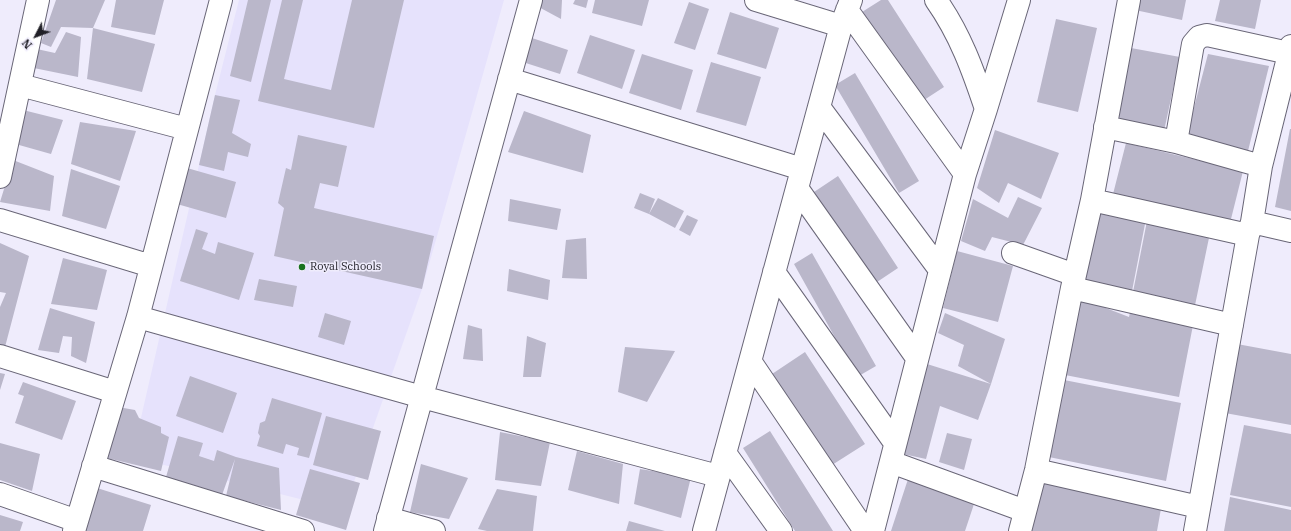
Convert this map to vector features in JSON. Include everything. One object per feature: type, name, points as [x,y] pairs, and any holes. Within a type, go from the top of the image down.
[{"type":"street","points":[[0,177],[38,0]]},
{"type":"street","points":[[0,494],[75,526],[138,317],[221,0]]},
{"type":"street","points":[[434,531],[386,525],[531,0]]},
{"type":"street","points":[[756,0],[846,12],[965,174]]},
{"type":"street","points":[[936,0],[948,18],[970,61],[986,109]]},
{"type":"street","points":[[872,531],[965,174],[1019,0]]},
{"type":"street","points":[[774,272],[893,452],[1023,521],[1036,470],[1092,200],[1129,0]]},
{"type":"street","points":[[704,531],[799,178],[846,12]]},
{"type":"street","points":[[1176,142],[1193,44],[1199,37],[1207,35],[1290,49],[1261,166],[1195,531]]},
{"type":"street","points":[[509,79],[799,178],[917,358]]},
{"type":"street","points":[[20,85],[187,129]]},
{"type":"street","points":[[819,107],[940,270]]},
{"type":"street","points":[[1105,127],[1176,142],[1261,166]]},
{"type":"street","points":[[1092,200],[1250,228],[1291,231]]},
{"type":"street","points":[[0,220],[152,266]]},
{"type":"street","points":[[1012,253],[1074,282],[1232,325]]},
{"type":"street","points":[[138,317],[422,397],[718,476]]},
{"type":"street","points":[[0,356],[115,392]]},
{"type":"street","points":[[750,361],[865,531]]},
{"type":"street","points":[[725,453],[781,531]]},
{"type":"street","points":[[93,466],[303,531]]},
{"type":"street","points":[[1036,470],[1199,507]]},
{"type":"shaded area","name":"Royal Schools","points":[[239,0],[504,0],[422,289],[344,510],[132,457],[215,95]]},
{"type":"building","points":[[56,0],[105,0],[93,28],[61,27],[51,47],[41,43]]},
{"type":"building","points":[[116,0],[164,0],[155,35],[111,27]]},
{"type":"building","points":[[248,0],[271,0],[251,82],[230,76]]},
{"type":"building","points":[[282,0],[303,0],[284,79],[331,90],[352,0],[404,0],[374,128],[258,101]]},
{"type":"building","points":[[536,0],[562,0],[561,19],[535,5]]},
{"type":"building","points":[[575,0],[588,0],[586,8],[573,4]]},
{"type":"building","points":[[595,0],[649,0],[642,26],[592,13]]},
{"type":"building","points":[[881,0],[888,0],[944,87],[921,102],[862,12]]},
{"type":"building","points":[[1137,0],[1186,0],[1182,20],[1135,10]]},
{"type":"building","points":[[1220,0],[1261,0],[1255,29],[1215,21]]},
{"type":"building","points":[[689,2],[709,9],[695,50],[674,43]]},
{"type":"building","points":[[518,12],[538,18],[532,38],[568,50],[560,74],[504,56]]},
{"type":"building","points":[[730,12],[779,28],[766,69],[717,54]]},
{"type":"building","points":[[1056,19],[1097,28],[1078,112],[1037,102]]},
{"type":"building","points":[[93,28],[155,44],[142,92],[87,79]]},
{"type":"building","points":[[66,32],[81,37],[78,77],[19,65],[23,46],[55,53]]},
{"type":"building","points":[[590,35],[635,50],[622,89],[577,73]]},
{"type":"building","points":[[1131,48],[1180,57],[1164,131],[1115,121]]},
{"type":"building","points":[[642,54],[693,70],[681,110],[629,93]]},
{"type":"building","points":[[1208,54],[1269,66],[1248,151],[1186,138]]},
{"type":"building","points":[[711,62],[761,77],[746,126],[696,112]]},
{"type":"building","points":[[855,73],[919,181],[899,193],[835,85]]},
{"type":"building","points":[[215,95],[240,100],[232,133],[251,144],[248,157],[228,152],[224,171],[199,165]]},
{"type":"building","points":[[19,109],[63,120],[51,154],[12,143]]},
{"type":"building","points":[[524,111],[591,135],[583,173],[508,152]]},
{"type":"building","points":[[80,122],[136,131],[120,181],[71,164]]},
{"type":"building","points":[[1291,129],[1291,211],[1275,207]]},
{"type":"building","points":[[995,130],[1059,153],[1041,199],[1008,183],[999,203],[977,188]]},
{"type":"building","points":[[298,135],[347,146],[338,187],[320,183],[314,208],[434,236],[422,289],[274,256],[284,208],[278,203],[286,168],[291,170]]},
{"type":"building","points":[[1126,143],[1243,171],[1230,223],[1112,198]]},
{"type":"building","points":[[13,160],[54,176],[50,211],[0,202]]},
{"type":"building","points":[[187,168],[236,182],[226,218],[177,204]]},
{"type":"building","points":[[71,169],[120,186],[106,229],[62,216]]},
{"type":"building","points":[[838,176],[898,268],[874,284],[814,192]]},
{"type":"building","points":[[640,193],[655,199],[649,214],[634,208]]},
{"type":"building","points":[[1018,197],[1042,208],[1023,245],[992,237],[985,251],[961,241],[973,199],[1008,218]]},
{"type":"building","points":[[658,198],[684,211],[675,228],[649,214]]},
{"type":"building","points":[[510,199],[561,209],[557,230],[508,221]]},
{"type":"building","points":[[1096,208],[1145,224],[1132,291],[1080,282]]},
{"type":"building","points":[[687,215],[698,220],[690,236],[679,230]]},
{"type":"building","points":[[1147,221],[1210,233],[1194,310],[1132,297]]},
{"type":"building","points":[[196,229],[208,233],[202,249],[215,254],[218,242],[254,253],[239,300],[180,281]]},
{"type":"building","points":[[586,238],[587,279],[562,278],[566,240]]},
{"type":"building","points":[[0,243],[29,256],[5,347],[0,346],[0,307],[6,293],[0,292]]},
{"type":"building","points":[[957,251],[1013,266],[998,322],[943,308]]},
{"type":"building","points":[[812,253],[876,366],[857,377],[794,264]]},
{"type":"building","points":[[63,258],[107,270],[97,310],[51,304]]},
{"type":"building","points":[[509,269],[550,280],[548,300],[507,291]]},
{"type":"building","points":[[259,279],[297,286],[293,307],[254,300]]},
{"type":"building","points":[[1080,298],[1129,317],[1131,308],[1194,320],[1179,397],[1065,375]]},
{"type":"building","points":[[50,308],[95,322],[86,363],[71,356],[72,337],[63,336],[59,353],[38,350]]},
{"type":"building","points":[[325,313],[351,321],[344,345],[318,337]]},
{"type":"building","points":[[945,313],[1005,339],[991,384],[958,366],[964,345],[938,333]]},
{"type":"building","points":[[468,325],[482,329],[483,361],[463,359]]},
{"type":"building","points":[[527,336],[546,343],[541,377],[523,377]]},
{"type":"building","points":[[1237,344],[1291,354],[1291,425],[1225,413]]},
{"type":"building","points":[[625,347],[675,351],[647,402],[618,392]]},
{"type":"building","points":[[805,352],[865,444],[832,465],[772,374]]},
{"type":"building","points":[[927,364],[991,384],[978,420],[940,406],[926,459],[903,454]]},
{"type":"building","points":[[0,373],[5,374],[0,390]]},
{"type":"building","points":[[190,376],[237,393],[223,433],[176,416]]},
{"type":"building","points":[[1059,379],[1181,403],[1166,481],[1044,456]]},
{"type":"building","points":[[23,382],[76,401],[62,440],[15,423],[24,396],[18,394]]},
{"type":"building","points":[[272,398],[322,413],[309,458],[297,455],[299,448],[286,444],[283,454],[257,446],[260,436],[258,433],[260,423],[265,421]]},
{"type":"building","points":[[118,407],[135,410],[139,418],[161,427],[161,433],[169,437],[161,471],[107,458]]},
{"type":"building","points":[[326,416],[381,431],[368,480],[313,465]]},
{"type":"building","points":[[1244,425],[1291,434],[1291,507],[1230,495]]},
{"type":"building","points":[[770,431],[833,531],[795,531],[743,448]]},
{"type":"building","points":[[500,432],[550,442],[541,486],[495,480]]},
{"type":"building","points":[[947,433],[972,439],[964,470],[939,462]]},
{"type":"building","points":[[178,436],[203,443],[199,456],[214,461],[217,450],[236,457],[279,468],[281,510],[226,496],[235,459],[222,495],[166,477]]},
{"type":"building","points":[[0,443],[40,454],[32,491],[0,480]]},
{"type":"building","points":[[577,451],[623,464],[619,504],[568,490]]},
{"type":"building","points":[[421,464],[468,478],[449,519],[410,512]]},
{"type":"building","points":[[310,469],[360,483],[346,530],[296,515]]},
{"type":"building","points":[[640,469],[691,477],[681,518],[634,504]]},
{"type":"building","points":[[910,473],[977,495],[965,531],[891,531]]},
{"type":"building","points":[[1042,478],[1162,503],[1157,531],[1031,531]]},
{"type":"building","points":[[97,488],[151,505],[143,531],[84,531]]},
{"type":"building","points":[[497,489],[537,496],[533,531],[487,531],[478,529]]},
{"type":"building","points":[[1230,497],[1291,510],[1291,531],[1224,531]]},
{"type":"building","points":[[0,515],[23,522],[20,531],[0,531]]},
{"type":"building","points":[[629,521],[665,531],[626,531]]},
{"type":"place","name":"Royal Schools","points":[[302,267]]}]
